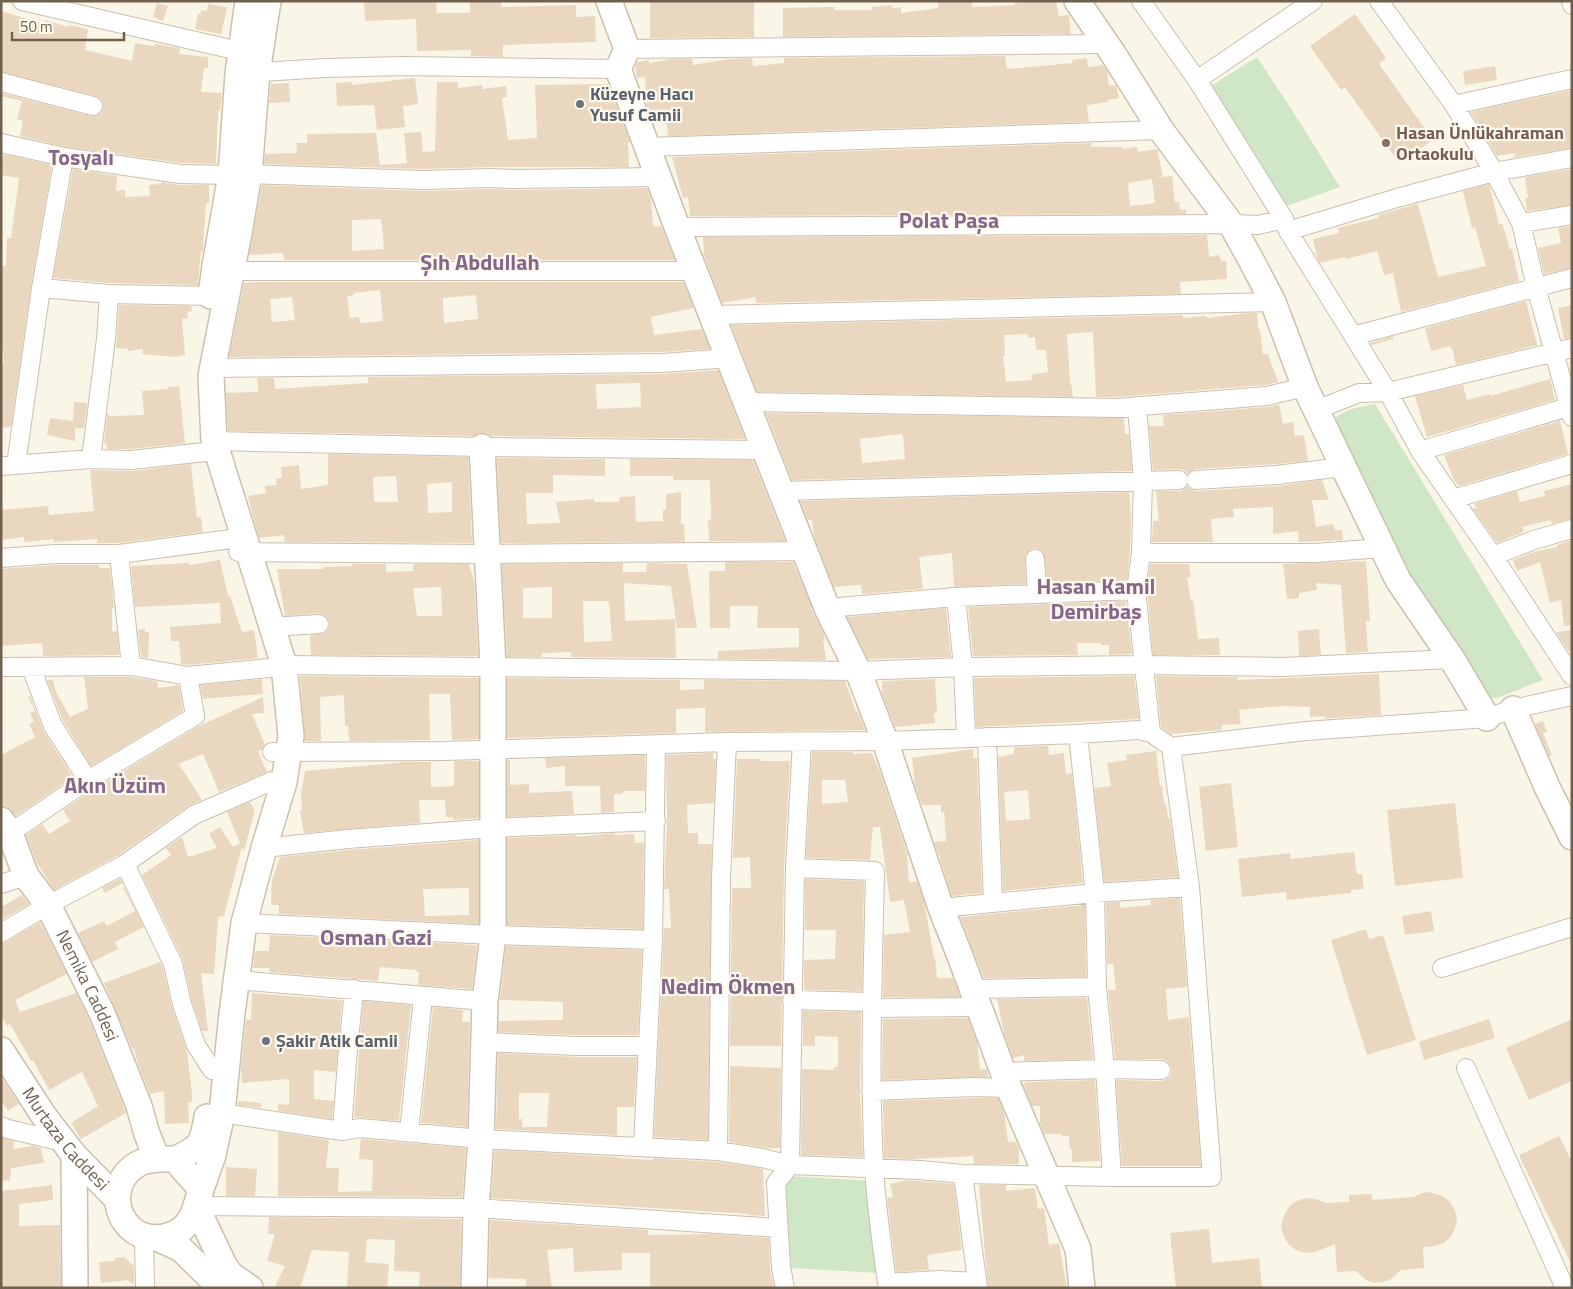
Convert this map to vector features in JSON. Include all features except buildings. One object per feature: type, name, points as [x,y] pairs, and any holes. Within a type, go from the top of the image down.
[{"type":"street","points":[[22,1],[249,63],[326,68],[1106,44]]},
{"type":"street","points":[[209,446],[211,376],[232,271],[249,63],[248,1]]},
{"type":"street","points":[[249,63],[268,1]]},
{"type":"street","points":[[609,1],[622,59],[647,147],[827,608],[858,671],[885,741],[941,908],[1006,1080],[1078,1249],[1082,1288]]},
{"type":"street","points":[[1077,1],[1161,130],[1230,224],[1273,302],[1305,387],[1398,580],[1452,660],[1487,718]]},
{"type":"street","points":[[1141,1],[1197,80],[1388,392],[1420,451],[1493,556],[1572,676]]},
{"type":"street","points":[[1197,80],[1313,1]]},
{"type":"street","points":[[1379,1],[1454,105],[1494,172],[1520,223],[1571,410],[1420,451]]},
{"type":"street","points":[[1454,105],[1572,79]]},
{"type":"street","points":[[1,82],[93,106]]},
{"type":"street","points":[[647,147],[1161,130]]},
{"type":"street","points":[[1,143],[64,158],[180,174],[423,180],[659,178]]},
{"type":"street","points":[[64,158],[9,466],[91,459],[131,460],[209,446],[766,450]]},
{"type":"street","points":[[677,227],[1286,225],[1494,172],[1572,158]]},
{"type":"street","points":[[240,174],[215,266],[198,380],[199,409],[238,548],[276,666]]},
{"type":"street","points":[[1520,223],[1572,215]]},
{"type":"street","points":[[232,271],[695,271]]},
{"type":"street","points":[[1353,336],[1572,278]]},
{"type":"street","points":[[40,288],[109,294],[211,296]]},
{"type":"street","points":[[91,459],[106,339],[109,294]]},
{"type":"street","points":[[713,315],[1273,302]]},
{"type":"street","points":[[1316,410],[1359,393],[1388,392],[1572,348]]},
{"type":"street","points":[[213,368],[663,363],[729,358]]},
{"type":"street","points":[[747,402],[1116,408],[1267,396],[1305,387]]},
{"type":"street","points":[[1137,406],[1143,481],[1141,553],[1136,590],[1151,733]]},
{"type":"street","points":[[474,1288],[485,1001],[493,935],[493,666],[482,447]]},
{"type":"street","points":[[1453,499],[1572,464]]},
{"type":"street","points":[[781,491],[1188,480],[1276,475],[1343,467]]},
{"type":"street","points":[[1493,556],[1534,540],[1572,529]]},
{"type":"street","points":[[150,1238],[170,1236],[182,1230],[191,1219],[213,1155],[222,1113],[232,1013],[244,923],[284,782],[280,752],[274,736],[276,666],[272,627],[238,548]]},
{"type":"street","points":[[1,558],[55,554],[119,554],[238,548],[487,554],[805,551]]},
{"type":"street","points":[[1141,553],[1315,553],[1383,548]]},
{"type":"street","points":[[119,554],[131,666]]},
{"type":"street","points":[[1035,560],[1037,593]]},
{"type":"street","points":[[827,608],[1037,593],[1136,590]]},
{"type":"street","points":[[956,598],[964,667],[966,737]]},
{"type":"street","points":[[272,627],[319,624]]},
{"type":"street","points":[[1,668],[131,666],[188,676],[276,666],[493,666],[858,671],[964,667],[1144,665],[1283,667],[1452,660]]},
{"type":"street","points":[[32,667],[53,726],[88,780]]},
{"type":"street","points":[[6,827],[194,716],[188,676]]},
{"type":"street","points":[[280,752],[445,751],[727,742],[885,741],[1139,730],[1151,733],[1171,747],[1306,731],[1487,718],[1514,709],[1572,696]]},
{"type":"street","points":[[1514,709],[1548,789],[1572,837]]},
{"type":"street","points":[[1078,734],[1095,893],[1097,987],[1105,1069],[1112,1177]]},
{"type":"street","points":[[987,737],[994,904]]},
{"type":"street","points":[[718,1151],[721,878],[727,742]]},
{"type":"street","points":[[785,1288],[781,1268],[776,1182],[790,1165],[794,868],[802,742]]},
{"type":"street","points":[[643,1146],[653,940],[656,745]]},
{"type":"street","points":[[222,1113],[342,1131],[360,1128],[481,1139],[718,1151],[762,1158],[790,1165],[963,1174],[1212,1177],[1190,888],[1171,747]]},
{"type":"street","points":[[221,1288],[180,1249],[133,1231],[119,1211],[117,1199],[119,1187],[124,1176],[133,1168],[144,1162],[167,1159],[194,1150],[203,1139],[208,1111],[229,917],[247,847],[272,781],[280,752]]},
{"type":"street","points":[[1,933],[125,864],[194,815],[272,781]]},
{"type":"street","points":[[264,848],[348,839],[493,828],[656,821]]},
{"type":"street","name":"Nemika Caddesi","points":[[6,827],[26,876],[48,906],[102,1013],[139,1106],[147,1134],[167,1159]]},
{"type":"street","points":[[125,864],[173,964],[182,1004],[196,1045],[212,1070]]},
{"type":"street","points":[[794,868],[875,872],[871,1091],[874,1169],[888,1286],[940,1280],[977,1285],[963,1174]]},
{"type":"street","points":[[1,884],[26,876]]},
{"type":"street","points":[[941,908],[1095,893],[1190,888]]},
{"type":"street","points":[[244,923],[493,935],[653,940]]},
{"type":"street","points":[[1442,968],[1572,927]]},
{"type":"street","points":[[237,980],[485,1001]]},
{"type":"street","points":[[792,1000],[872,1005],[1097,987]]},
{"type":"street","points":[[342,1131],[354,989]]},
{"type":"street","points":[[409,1132],[423,997]]},
{"type":"street","points":[[484,1042],[577,1046],[648,1046]]},
{"type":"street","name":"Murtaza Caddesi","points":[[1,1050],[68,1149],[117,1199]]},
{"type":"street","points":[[1466,1068],[1565,1288]]},
{"type":"street","points":[[871,1091],[965,1088],[1006,1080],[1105,1069],[1161,1070]]},
{"type":"street","points":[[1,1126],[68,1149],[75,1288]]},
{"type":"street","points":[[167,1159],[182,1169],[198,1198],[224,1265],[230,1274],[250,1288]]},
{"type":"street","points":[[198,1198],[476,1208],[778,1228]]},
{"type":"street","points":[[145,1288],[150,1238]]},
{"type":"green space","points":[[1257,57],[1340,187],[1284,207],[1209,87]]},
{"type":"green space","points":[[1375,404],[1543,680],[1497,698],[1487,697],[1416,604],[1328,423],[1345,412]]},
{"type":"green space","points":[[788,1176],[872,1181],[878,1273],[791,1268],[786,1187]]},
{"type":"place","name":"Küzeyne Hacı Yusuf Camii","points":[[580,104]]},
{"type":"place","name":"Hasan Ünlükahraman Ortaokulu","points":[[1386,143]]},
{"type":"place","name":"Şakir Atik Camii","points":[[266,1041]]},
{"type":"district","name":"Tosyalı","points":[[81,157]]},
{"type":"district","name":"Polat Paşa","points":[[949,220]]},
{"type":"district","name":"Şıh Abdullah","points":[[480,262]]},
{"type":"district","name":"Hasan Kamil Demirbaş","points":[[1096,598]]},
{"type":"district","name":"Akın Üzüm","points":[[115,785]]},
{"type":"district","name":"Osman Gazi","points":[[376,937]]},
{"type":"district","name":"Nedim Ökmen","points":[[728,986]]}]
